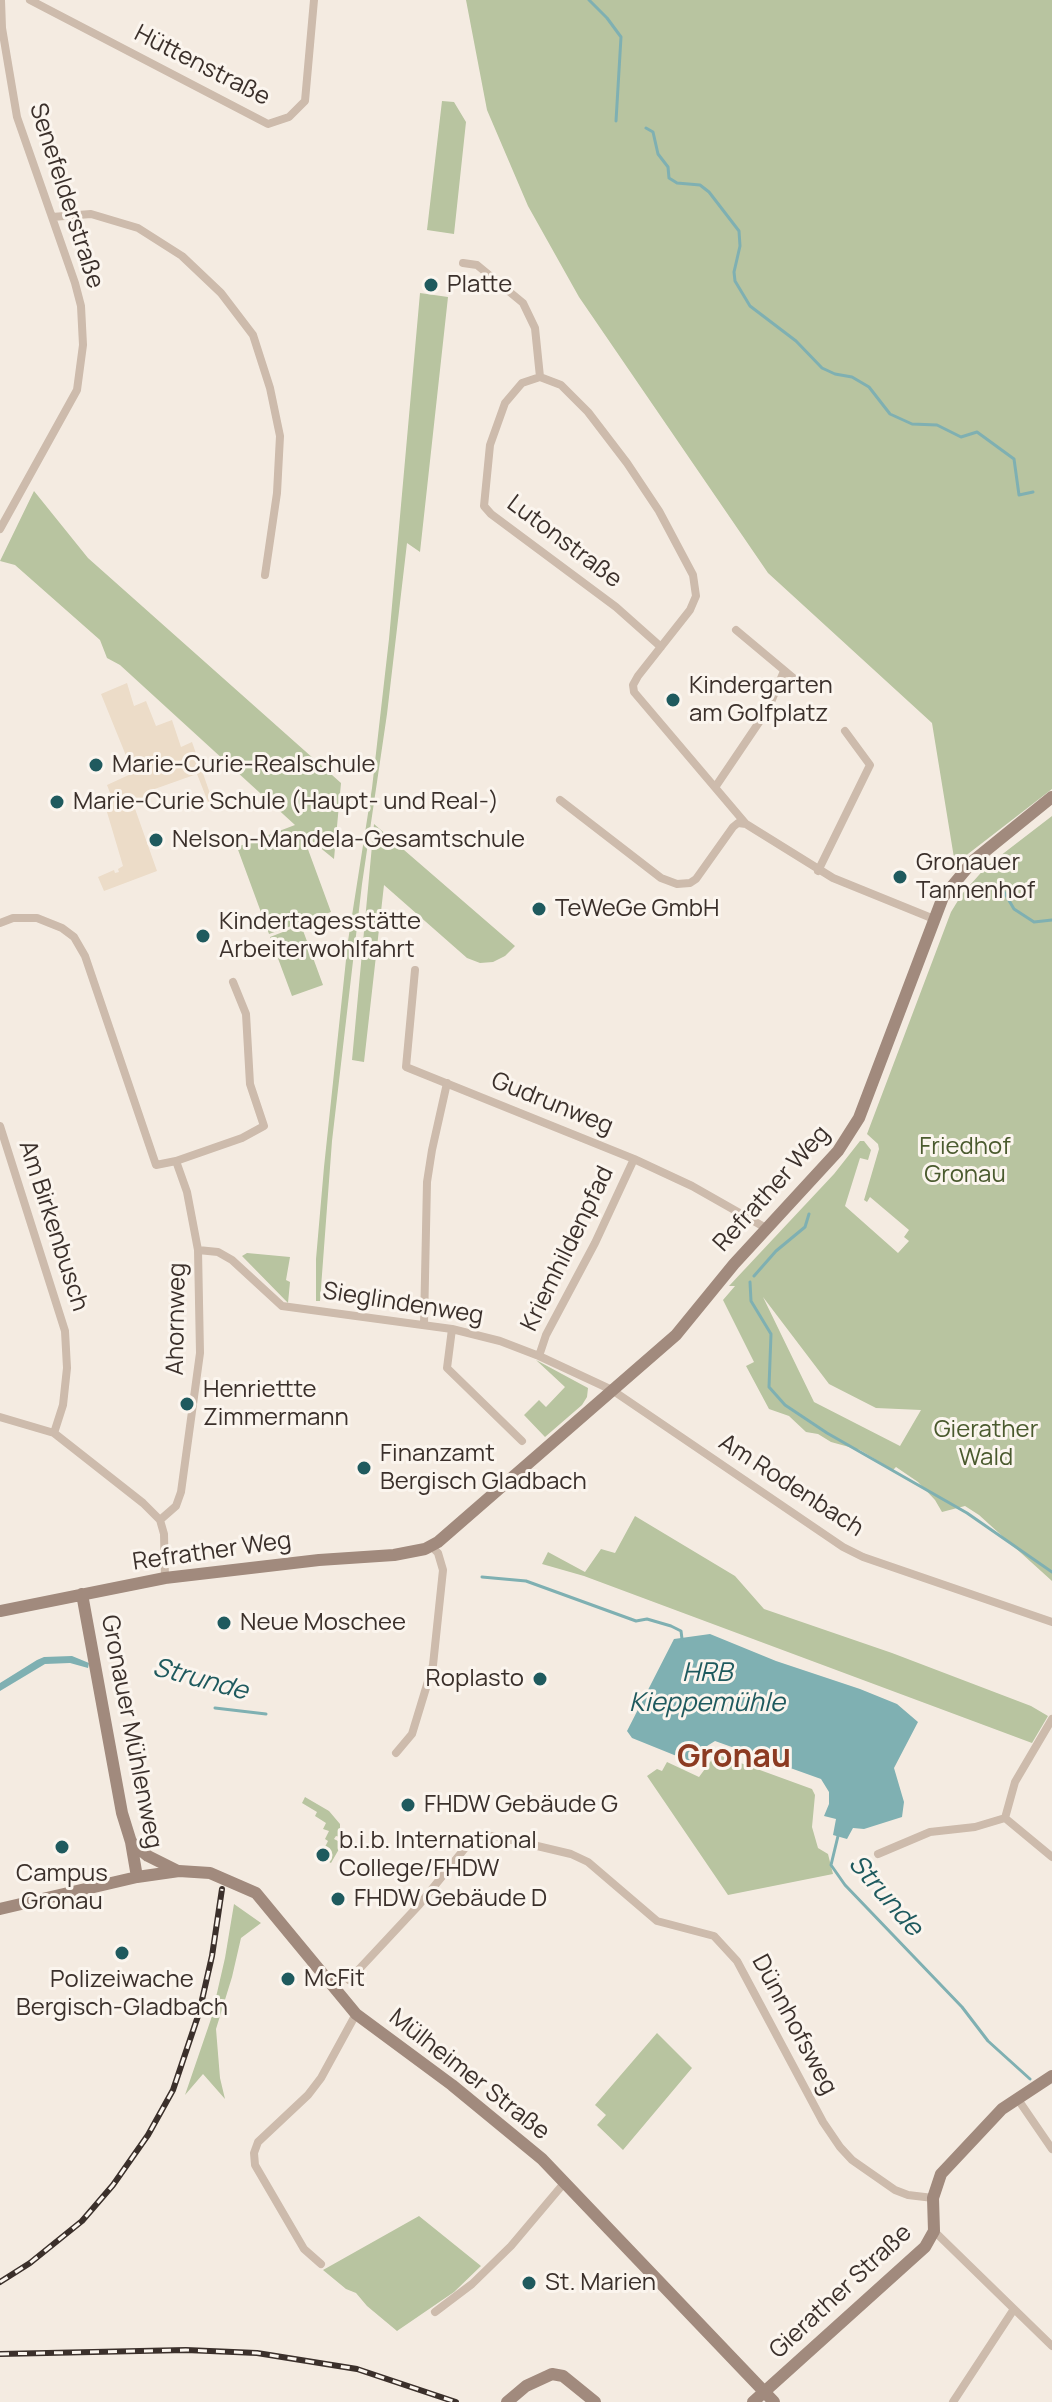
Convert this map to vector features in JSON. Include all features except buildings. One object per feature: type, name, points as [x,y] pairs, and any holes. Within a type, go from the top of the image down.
[{"type":"main road","name":"Refrather Weg","points":[[0,1611],[165,1578],[319,1560],[394,1555],[431,1546],[676,1335],[766,1228],[833,1157],[856,1125],[946,894],[969,865],[1052,797]]},
{"type":"main road","name":"Gronauer Mühlenweg","points":[[82,1594],[122,1813],[137,1877]]},
{"type":"main road","points":[[131,1842],[148,1856],[179,1871]]},
{"type":"main road","points":[[1,1907],[137,1877],[179,1871]]},
{"type":"main road","name":"Mülheimer Straße","points":[[179,1871],[210,1873],[238,1883],[263,1899],[356,2014],[490,2115],[565,2182],[769,2398]]},
{"type":"main road","name":"Gierather Straße","points":[[753,2402],[769,2398],[925,2247],[934,2231],[933,2198],[941,2174],[986,2123],[1052,2076]]},
{"type":"main road","points":[[507,2402],[526,2386],[552,2374],[563,2376],[595,2402]]},
{"type":"street","name":"Senefelderstraße","points":[[0,529],[77,390],[83,345],[81,306],[17,117],[2,28],[1,0]]},
{"type":"street","name":"Hüttenstraße","points":[[30,0],[268,124],[289,117],[305,101],[314,0]]},
{"type":"street","points":[[52,217],[91,214],[138,228],[182,256],[221,293],[253,335],[270,388],[280,436],[277,493],[265,575]]},
{"type":"street","points":[[463,263],[477,265],[512,292],[528,310],[536,334],[540,377],[561,385],[588,412],[659,511],[691,571],[696,587],[694,603],[634,682],[634,692],[746,824],[818,871],[853,889],[934,919]]},
{"type":"street","name":"Lutonstraße","points":[[540,377],[522,383],[505,403],[490,445],[484,506],[616,607],[661,647]]},
{"type":"street","points":[[736,630],[797,681]]},
{"type":"street","points":[[716,786],[768,709],[784,671]]},
{"type":"street","points":[[818,871],[870,765],[845,731]]},
{"type":"street","points":[[560,800],[661,878],[677,884],[696,879],[733,827],[738,823],[746,824]]},
{"type":"street","points":[[0,923],[13,918],[37,918],[50,921],[74,937],[85,956],[156,1165],[242,1138],[264,1126],[250,1084],[246,1014],[233,982]]},
{"type":"street","name":"Gudrunweg","points":[[415,970],[406,1067],[634,1159],[692,1186],[766,1228]]},
{"type":"street","points":[[424,1325],[427,1182],[447,1083]]},
{"type":"street","name":"Am Birkenbusch","points":[[0,1126],[65,1331],[67,1368],[63,1405],[54,1433]]},
{"type":"street","name":"Kriemhildenpfad","points":[[539,1356],[546,1335],[595,1243],[634,1159]]},
{"type":"street","name":"Ahornweg","points":[[160,1520],[176,1506],[181,1492],[200,1353],[198,1250],[187,1192],[176,1161]]},
{"type":"street","name":"Sieglindenweg","points":[[198,1250],[218,1252],[232,1260],[282,1306],[452,1329],[500,1341],[612,1390]]},
{"type":"street","points":[[452,1329],[447,1368],[522,1441]]},
{"type":"street","name":"Am Rodenbach","points":[[612,1390],[843,1547],[863,1557],[1052,1622]]},
{"type":"street","points":[[0,1417],[54,1433],[143,1503],[160,1520],[164,1534],[165,1578]]},
{"type":"street","points":[[396,1753],[412,1734],[433,1665],[443,1570],[438,1553],[431,1546]]},
{"type":"street","points":[[1005,1818],[1015,1782],[1052,1719]]},
{"type":"street","points":[[878,1854],[930,1832],[975,1827],[1005,1818]]},
{"type":"street","points":[[1005,1818],[1052,1857]]},
{"type":"street","name":"Dünnhofsweg","points":[[349,1980],[419,1905],[474,1837],[495,1836],[571,1854],[588,1862],[657,1921],[714,1936],[737,1961],[823,2122],[840,2147],[852,2160],[895,2190],[933,2198]]},
{"type":"street","points":[[321,2264],[304,2249],[255,2165],[254,2153],[258,2142],[308,2095],[321,2078],[356,2014]]},
{"type":"street","points":[[1017,2098],[1052,2149]]},
{"type":"street","points":[[435,2312],[472,2284],[511,2246],[565,2182]]},
{"type":"street","points":[[934,2231],[1052,2346]]},
{"type":"street","points":[[953,2402],[1014,2309]]},
{"type":"green space","points":[[466,0],[1052,0],[1052,789],[955,864],[932,723],[768,573],[579,297],[528,206],[487,110]]},
{"type":"green space","points":[[442,101],[454,102],[466,122],[454,234],[427,230]]},
{"type":"green space","points":[[420,293],[448,297],[420,552],[407,543],[387,714],[362,884],[332,1141],[320,1301],[316,1301],[316,1259],[324,1167],[348,941],[372,788],[389,639]]},
{"type":"green space","points":[[34,491],[88,558],[341,783],[334,859],[302,833],[331,912],[269,934],[237,847],[295,825],[120,665],[107,658],[100,640],[15,565],[0,561]]},
{"type":"green space","points":[[1052,816],[1052,1581],[965,1506],[942,1512],[918,1482],[896,1467],[893,1470],[860,1450],[806,1432],[789,1416],[769,1409],[746,1366],[754,1362],[723,1300],[735,1286],[729,1286],[834,1174],[860,1141],[864,1141],[871,1150],[868,1160],[860,1158],[845,1206],[898,1253],[909,1241],[904,1237],[909,1230],[870,1197],[867,1202],[864,1200],[879,1149],[867,1134],[951,912],[962,894],[987,866]],"holes":[[[763,1297],[829,1384],[876,1408],[921,1410],[900,1446],[814,1402]]]},
{"type":"green space","points":[[374,824],[515,946],[493,962],[480,963],[467,958],[384,885],[364,1062],[352,1060]]},
{"type":"green space","points":[[301,925],[323,985],[292,996],[270,937]]},
{"type":"green space","points":[[247,1253],[290,1257],[286,1280],[290,1282],[288,1303],[242,1256]]},
{"type":"green space","points":[[536,1360],[588,1388],[582,1405],[545,1437],[524,1415],[539,1400],[546,1407],[565,1387]]},
{"type":"green space","points":[[635,1516],[735,1576],[764,1609],[892,1653],[1031,1706],[1048,1716],[1032,1743],[584,1576],[542,1564],[548,1552],[585,1572],[601,1549],[615,1553]]},
{"type":"green space","points":[[716,1754],[812,1789],[815,1795],[812,1827],[818,1848],[828,1854],[833,1874],[728,1895],[647,1776],[657,1769],[662,1771],[667,1762],[699,1777]]},
{"type":"green space","points":[[305,1797],[329,1811],[340,1824],[340,1837],[334,1839],[340,1842],[339,1849],[331,1863],[320,1857],[328,1841],[325,1839],[329,1831],[323,1829],[326,1823],[315,1816],[317,1812],[302,1803]]},
{"type":"green space","points":[[234,1904],[261,1923],[241,1938],[216,2029],[225,2099],[203,2074],[185,2095],[211,2019]]},
{"type":"green space","points":[[657,2033],[692,2068],[623,2150],[597,2125],[606,2115],[595,2105]]},
{"type":"green space","points":[[419,2216],[481,2266],[454,2292],[397,2331],[356,2293],[346,2289],[323,2270]]},
{"type":"shaded area","points":[[127,683],[134,706],[146,701],[156,726],[172,720],[181,747],[192,742],[214,805],[210,807],[197,774],[149,791],[150,797],[133,803],[157,871],[104,891],[98,877],[114,870],[115,873],[119,872],[118,869],[123,866],[104,802],[112,798],[107,785],[133,773],[101,694]]},
{"type":"water","name":"HRB Kieppemühle","points":[[710,1634],[897,1704],[918,1722],[894,1768],[904,1802],[902,1817],[864,1829],[853,1828],[847,1839],[833,1835],[836,1819],[824,1816],[829,1804],[829,1792],[821,1779],[715,1741],[707,1746],[702,1756],[689,1761],[632,1738],[627,1731],[674,1639]]},
{"type":"water","points":[[72,1656],[89,1663],[88,1668],[70,1663],[45,1664],[0,1691],[0,1683],[37,1660]]},
{"type":"waterway","points":[[589,0],[621,37],[616,121]]},
{"type":"waterway","points":[[646,128],[653,132],[658,154],[668,167],[669,178],[677,183],[700,185],[739,231],[735,281],[750,306],[796,341],[822,368],[852,377],[869,387],[890,414],[912,424],[937,425],[961,437],[977,432],[1014,459],[1019,495],[1033,492]]},
{"type":"waterway","points":[[1000,885],[1014,909],[1034,922],[1052,920]]},
{"type":"waterway","points":[[754,1276],[776,1251],[805,1227],[809,1214]]},
{"type":"waterway","points":[[750,1282],[751,1301],[771,1334],[769,1387],[785,1405],[827,1433],[967,1513],[1052,1572]]},
{"type":"waterway","name":"Strunde","points":[[482,1577],[526,1581],[636,1621],[647,1619],[671,1626],[681,1631],[682,1639]]},
{"type":"waterway","name":"Strunde","points":[[215,1708],[266,1714]]},
{"type":"waterway","name":"Strunde","points":[[838,1836],[831,1865],[845,1885],[962,2007],[988,2041],[1030,2079]]},
{"type":"railway","points":[[0,2282],[30,2263],[82,2221],[113,2185],[148,2135],[173,2090],[199,2013],[222,1889]]},
{"type":"railway","points":[[0,2354],[186,2350],[257,2353],[357,2369],[456,2402]]},
{"type":"place","name":"Platte","points":[[431,285]]},
{"type":"place","name":"Kindergarten am Golfplatz","points":[[673,700]]},
{"type":"place","name":"Marie-Curie-Realschule","points":[[96,765]]},
{"type":"place","name":"Marie-Curie Schule (Haupt- und Real-)","points":[[57,802]]},
{"type":"place","name":"Nelson-Mandela-Gesamtschule","points":[[156,840]]},
{"type":"place","name":"Gronauer Tannenhof","points":[[900,877]]},
{"type":"place","name":"TeWeGe GmbH","points":[[539,909]]},
{"type":"place","name":"Kindertagesstätte Arbeiterwohlfahrt","points":[[203,936]]},
{"type":"place","name":"Henriettte Zimmermann","points":[[187,1404]]},
{"type":"place","name":"Finanzamt Bergisch Gladbach","points":[[364,1468]]},
{"type":"place","name":"Neue Moschee","points":[[224,1623]]},
{"type":"place","name":"Roplasto","points":[[540,1679]]},
{"type":"place","name":"FHDW Gebäude G","points":[[408,1805]]},
{"type":"place","name":"Campus Gronau","points":[[62,1847]]},
{"type":"place","name":"b.i.b. International College/FHDW","points":[[323,1855]]},
{"type":"place","name":"FHDW Gebäude D","points":[[338,1899]]},
{"type":"place","name":"Polizeiwache Bergisch-Gladbach","points":[[122,1953]]},
{"type":"place","name":"McFit","points":[[288,1979]]},
{"type":"place","name":"St. Marien","points":[[529,2283]]},
{"type":"district","name":"Gronau","points":[[734,1758]]},
{"type":"park label","name":"Friedhof Gronau","points":[[965,1161]]},
{"type":"park label","name":"Gierather Wald","points":[[986,1444]]}]
